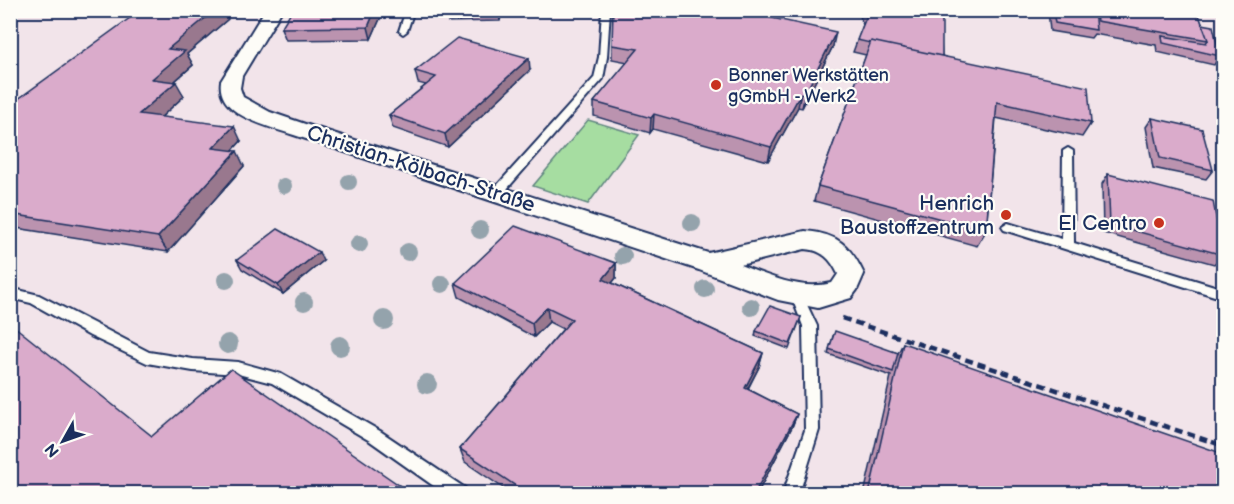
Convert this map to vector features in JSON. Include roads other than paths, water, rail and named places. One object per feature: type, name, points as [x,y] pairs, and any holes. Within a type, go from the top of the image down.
[{"type":"street","name":"Christian-Kölbach-Straße","points":[[274,10],[232,76],[230,87],[232,97],[238,104],[301,130],[708,263],[799,299],[841,291],[848,283],[851,274],[848,264],[833,248],[817,241],[805,240],[708,263]]},
{"type":"lane","points":[[403,31],[410,10]]},
{"type":"lane","points":[[496,194],[598,79],[603,57],[606,10]]},
{"type":"lane","points":[[1068,151],[1068,246]]},
{"type":"lane","points":[[1008,227],[1224,294]]},
{"type":"lane","points":[[10,293],[34,299],[147,357],[194,365],[238,368],[276,378],[375,436],[459,494]]},
{"type":"lane","points":[[791,494],[812,430],[810,326],[799,299]]},
{"type":"place","name":"Bonner Werkstätten gGmbH - Werk2","points":[[716,85]]},
{"type":"place","name":"Henrich Baustoffzentrum","points":[[1006,215]]},
{"type":"place","name":"El Centro","points":[[1159,223]]}]
